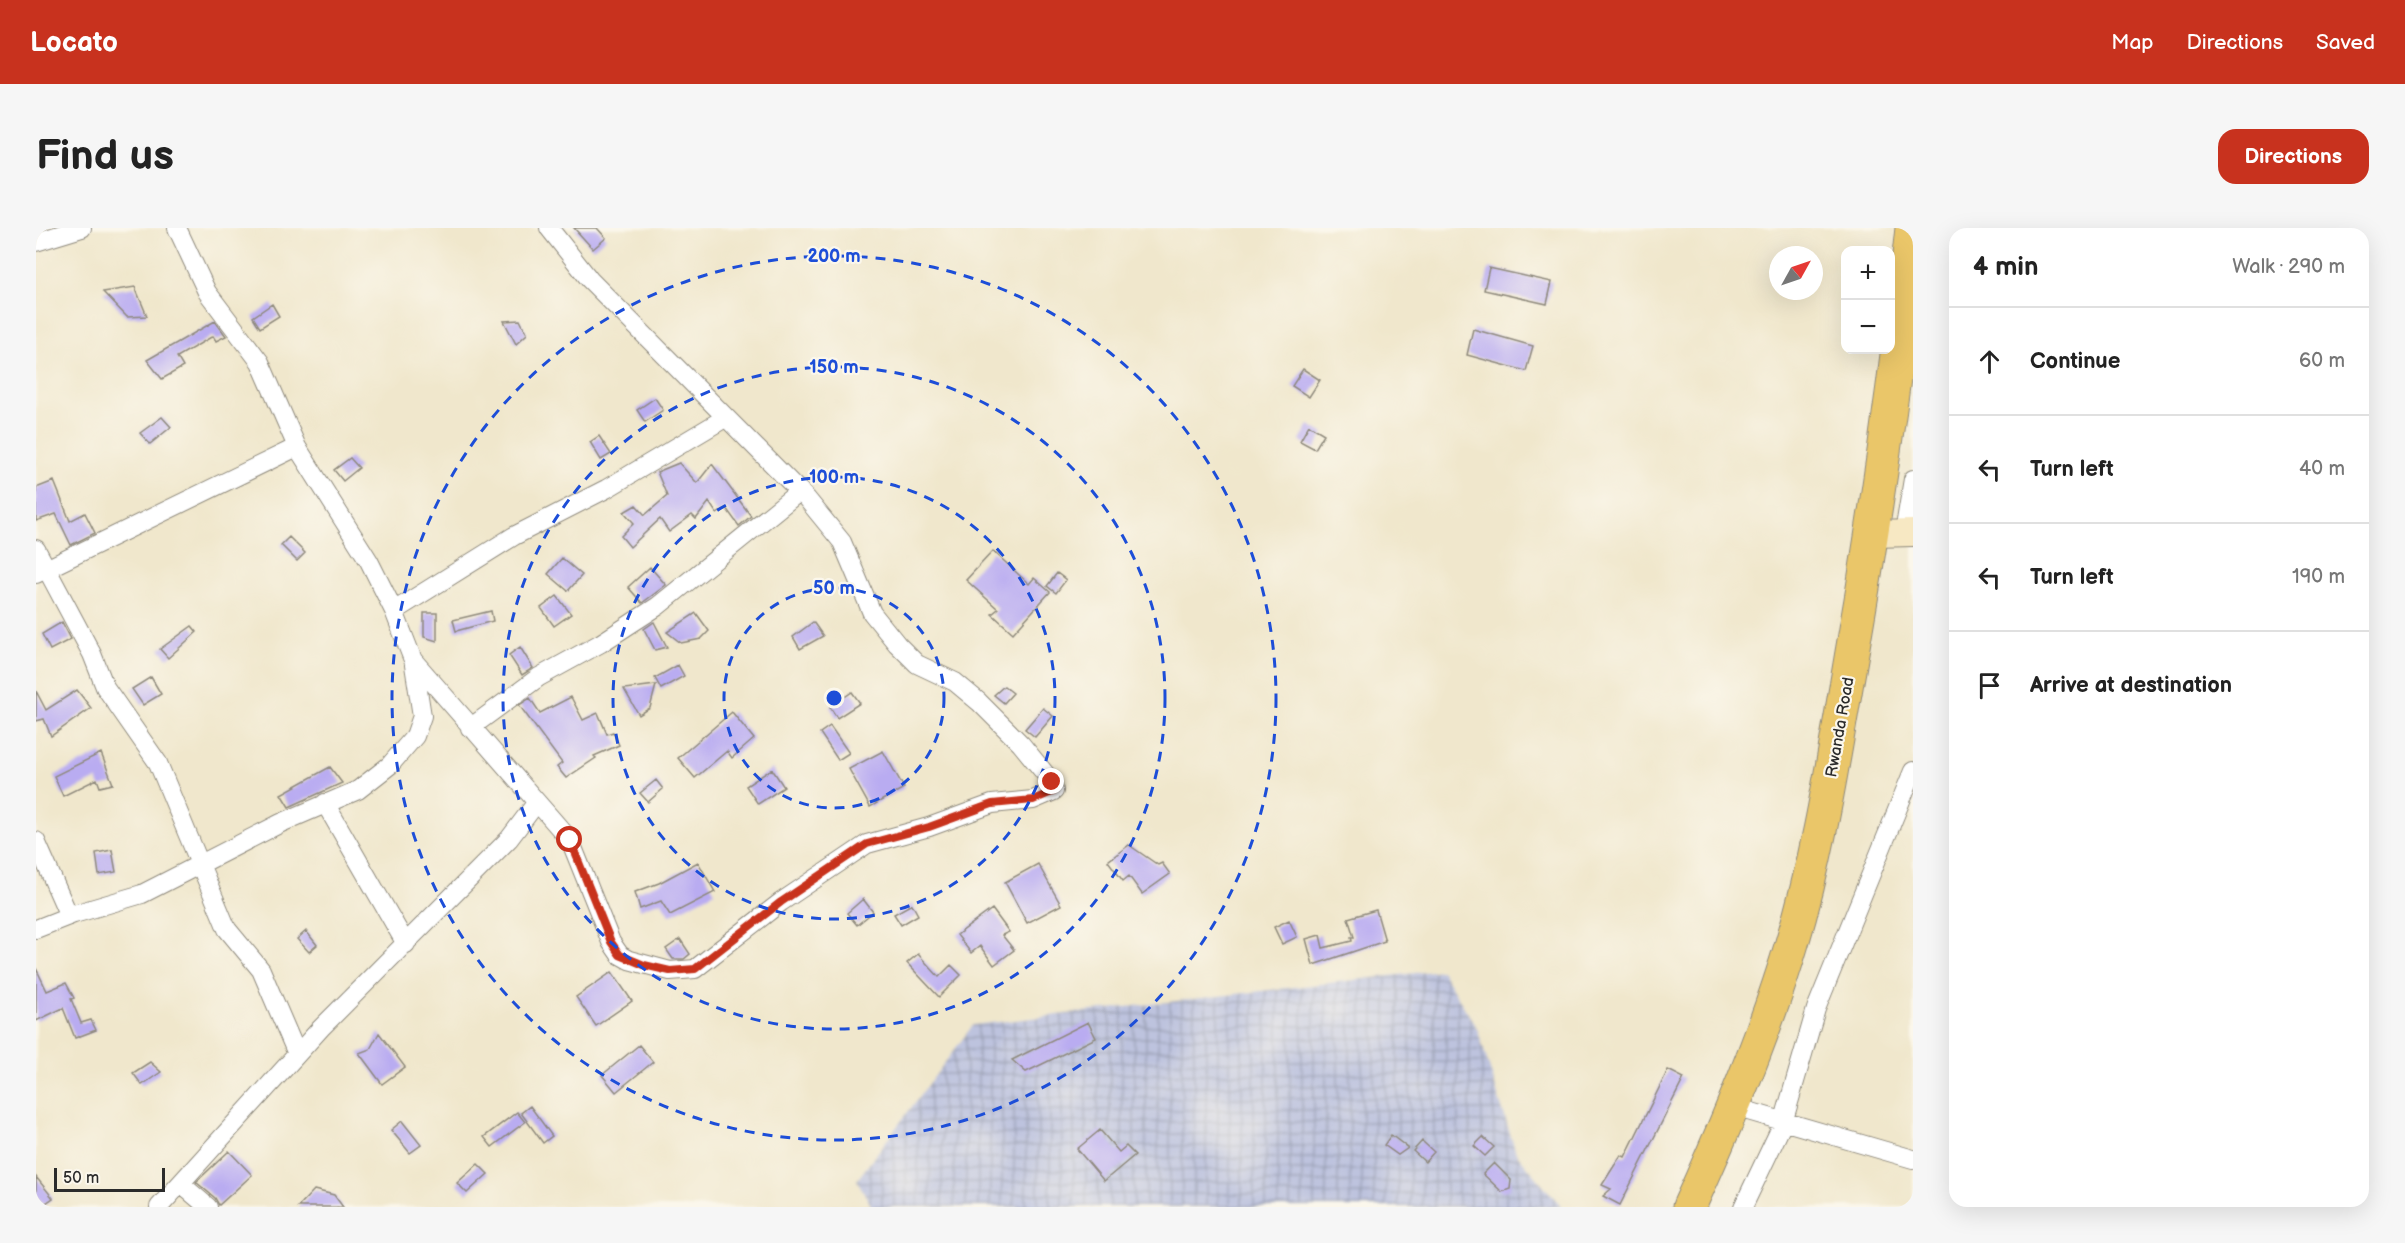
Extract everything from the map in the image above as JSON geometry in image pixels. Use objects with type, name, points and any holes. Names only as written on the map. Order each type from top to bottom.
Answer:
[{"type":"highway","name":"Rwanda Road","points":[[1689,1207],[1716,1148],[1766,1022],[1793,942],[1897,533],[1912,228]]},
{"type":"street","points":[[36,242],[82,228]]},
{"type":"street","points":[[36,929],[69,915],[142,894],[198,864],[325,803],[358,790],[390,765],[415,735],[422,716],[413,660],[394,611],[369,561],[297,447],[260,362],[207,292],[177,228]]},
{"type":"street","points":[[413,660],[570,840],[615,949],[629,960],[670,971],[695,969],[706,962],[781,902],[867,844],[929,827],[992,804],[1033,800],[1054,791],[1052,782],[1021,744],[979,702],[955,682],[917,664],[883,629],[872,613],[842,542],[800,491],[724,418],[663,351],[590,280],[549,228]]},
{"type":"street","points":[[394,611],[514,536],[606,489],[724,418]]},
{"type":"street","points":[[42,571],[297,447]]},
{"type":"street","points":[[1897,533],[1913,479]]},
{"type":"street","points":[[470,728],[539,677],[601,643],[658,606],[800,491]]},
{"type":"street","points":[[36,549],[42,571],[92,654],[105,687],[158,763],[198,864],[227,929],[261,970],[297,1054]]},
{"type":"street","points":[[422,716],[446,700]]},
{"type":"street","points":[[1743,1207],[1783,1123],[1816,1009],[1913,771]]},
{"type":"street","points":[[159,1207],[297,1054],[510,839],[537,802]]},
{"type":"street","points":[[325,803],[406,944]]},
{"type":"street","points":[[36,841],[69,915]]},
{"type":"street","points":[[1731,1106],[1913,1159]]},
{"type":"street","points":[[181,1184],[208,1207]]},
{"type":"shaded area","points":[[1441,970],[1477,1028],[1516,1153],[1562,1207],[872,1207],[857,1180],[973,1025]]},
{"type":"building","points":[[574,228],[597,228],[606,238],[593,249]]},
{"type":"building","points":[[1489,268],[1552,282],[1547,304],[1484,290]]},
{"type":"building","points":[[135,287],[147,316],[127,317],[103,292]]},
{"type":"building","points":[[272,304],[279,316],[260,328],[253,317]]},
{"type":"building","points":[[520,320],[527,334],[516,344],[504,321]]},
{"type":"building","points":[[215,321],[226,336],[216,341],[213,336],[177,357],[183,367],[162,379],[147,360]]},
{"type":"building","points":[[1473,329],[1533,346],[1526,371],[1467,355]]},
{"type":"building","points":[[1303,369],[1320,380],[1309,397],[1292,386]]},
{"type":"building","points":[[655,398],[663,410],[645,422],[637,410]]},
{"type":"building","points":[[162,417],[171,427],[150,444],[140,433]]},
{"type":"building","points":[[1309,425],[1324,434],[1315,449],[1300,441]]},
{"type":"building","points":[[599,436],[611,454],[601,460],[590,442]]},
{"type":"building","points":[[350,458],[359,468],[343,481],[334,470]]},
{"type":"building","points":[[679,463],[697,483],[712,464],[751,516],[739,526],[726,508],[717,514],[709,502],[696,519],[692,515],[669,532],[660,519],[630,547],[621,536],[634,523],[624,512],[636,505],[645,515],[667,496],[657,472]]},
{"type":"building","points":[[54,481],[70,521],[85,513],[95,533],[71,545],[56,514],[36,521],[36,488]]},
{"type":"building","points":[[289,537],[305,553],[297,561],[281,545]]},
{"type":"building","points":[[993,551],[1029,584],[1034,578],[1050,592],[1013,633],[992,614],[998,609],[966,580]]},
{"type":"building","points":[[562,558],[582,575],[568,591],[548,574]]},
{"type":"building","points":[[650,567],[666,585],[642,603],[628,587]]},
{"type":"building","points":[[1057,573],[1066,580],[1056,593],[1047,586]]},
{"type":"building","points":[[557,596],[571,614],[554,626],[541,608]]},
{"type":"building","points":[[491,611],[493,621],[456,631],[453,620]]},
{"type":"building","points":[[424,613],[437,613],[437,641],[424,637]]},
{"type":"building","points":[[696,613],[709,631],[701,639],[681,643],[667,632]]},
{"type":"building","points":[[62,622],[71,639],[50,650],[42,634]]},
{"type":"building","points":[[654,622],[667,647],[655,650],[644,629]]},
{"type":"building","points":[[813,622],[823,636],[800,649],[793,637]]},
{"type":"building","points":[[192,626],[197,632],[168,658],[160,649]]},
{"type":"building","points":[[520,647],[533,668],[522,675],[509,655]]},
{"type":"building","points":[[678,665],[684,676],[661,689],[655,678]]},
{"type":"building","points":[[151,677],[161,694],[143,705],[132,689]]},
{"type":"building","points":[[656,685],[650,708],[639,715],[624,689]]},
{"type":"building","points":[[1004,686],[1013,693],[1004,703],[994,695]]},
{"type":"building","points":[[77,690],[91,708],[51,736],[44,719],[36,721],[36,691],[46,710]]},
{"type":"building","points":[[852,692],[860,703],[837,718],[830,707]]},
{"type":"building","points":[[571,697],[583,720],[598,713],[607,734],[613,732],[619,745],[594,756],[596,758],[566,778],[557,767],[562,763],[519,705],[530,698],[540,713]]},
{"type":"building","points":[[1043,708],[1053,716],[1035,737],[1025,729]]},
{"type":"building","points":[[732,712],[754,739],[732,758],[727,751],[695,778],[678,758]]},
{"type":"building","points":[[830,726],[849,753],[838,760],[820,733]]},
{"type":"building","points":[[883,751],[904,788],[870,807],[849,769]]},
{"type":"building","points":[[101,753],[113,784],[100,787],[97,779],[63,796],[54,776]]},
{"type":"building","points":[[330,767],[342,783],[289,807],[281,794]]},
{"type":"building","points":[[772,769],[784,787],[758,804],[746,786]]},
{"type":"building","points":[[656,780],[663,789],[648,802],[640,793]]},
{"type":"building","points":[[1129,845],[1158,865],[1162,863],[1170,874],[1142,894],[1129,876],[1123,881],[1108,861]]},
{"type":"building","points":[[112,850],[116,872],[99,875],[96,853]]},
{"type":"building","points":[[698,862],[715,892],[670,915],[661,901],[640,909],[635,892],[659,883]]},
{"type":"building","points":[[1038,864],[1061,905],[1027,923],[1005,882]]},
{"type":"building","points":[[863,899],[873,912],[857,925],[847,913]]},
{"type":"building","points":[[912,904],[918,915],[901,925],[894,914]]},
{"type":"building","points":[[992,909],[1009,932],[1002,935],[1014,950],[994,965],[980,946],[971,953],[957,935]]},
{"type":"building","points":[[1376,910],[1385,941],[1313,965],[1306,939],[1320,935],[1323,948],[1352,941],[1351,937],[1354,937],[1348,918]]},
{"type":"building","points":[[1289,920],[1297,937],[1282,944],[1274,927]]},
{"type":"building","points":[[306,931],[317,945],[309,952],[297,939]]},
{"type":"building","points":[[680,939],[690,954],[684,959],[673,959],[666,949]]},
{"type":"building","points":[[918,954],[939,977],[951,965],[961,975],[939,997],[907,963]]},
{"type":"building","points":[[36,968],[47,991],[66,983],[74,998],[71,999],[81,1023],[91,1020],[96,1030],[75,1038],[63,1008],[36,1021]]},
{"type":"building","points":[[612,972],[632,1001],[596,1026],[576,997]]},
{"type":"building","points":[[1088,1022],[1096,1038],[1026,1072],[1012,1060]]},
{"type":"building","points":[[379,1033],[405,1067],[382,1084],[359,1053],[370,1049]]},
{"type":"building","points":[[639,1045],[653,1062],[616,1092],[602,1075]]},
{"type":"building","points":[[150,1062],[161,1072],[142,1085],[133,1073]]},
{"type":"building","points":[[1668,1070],[1684,1078],[1620,1205],[1603,1196],[1611,1189],[1602,1185],[1621,1155],[1625,1157]]},
{"type":"building","points":[[530,1106],[552,1136],[543,1143],[521,1113]]},
{"type":"building","points":[[517,1112],[525,1122],[492,1147],[484,1137]]},
{"type":"building","points":[[402,1121],[421,1145],[410,1153],[391,1130]]},
{"type":"building","points":[[1100,1130],[1119,1152],[1126,1146],[1135,1155],[1104,1181],[1077,1149]]},
{"type":"building","points":[[1391,1135],[1408,1148],[1398,1155],[1384,1145]]},
{"type":"building","points":[[1483,1137],[1494,1147],[1485,1156],[1474,1146]]},
{"type":"building","points":[[1422,1141],[1434,1152],[1425,1162],[1413,1151]]},
{"type":"building","points":[[229,1151],[252,1175],[219,1205],[215,1198],[196,1182]]},
{"type":"building","points":[[1494,1163],[1511,1180],[1510,1189],[1502,1192],[1483,1174]]},
{"type":"building","points":[[478,1164],[488,1174],[467,1193],[457,1183]]},
{"type":"building","points":[[36,1177],[53,1198],[43,1205],[36,1196]]},
{"type":"building","points":[[314,1190],[334,1195],[343,1207],[298,1207]]},
{"type":"route","points":[[570,840],[611,942],[620,955],[644,965],[670,971],[695,969],[781,902],[867,844],[929,827],[992,804],[1041,798],[1054,791],[1052,782]]}]
